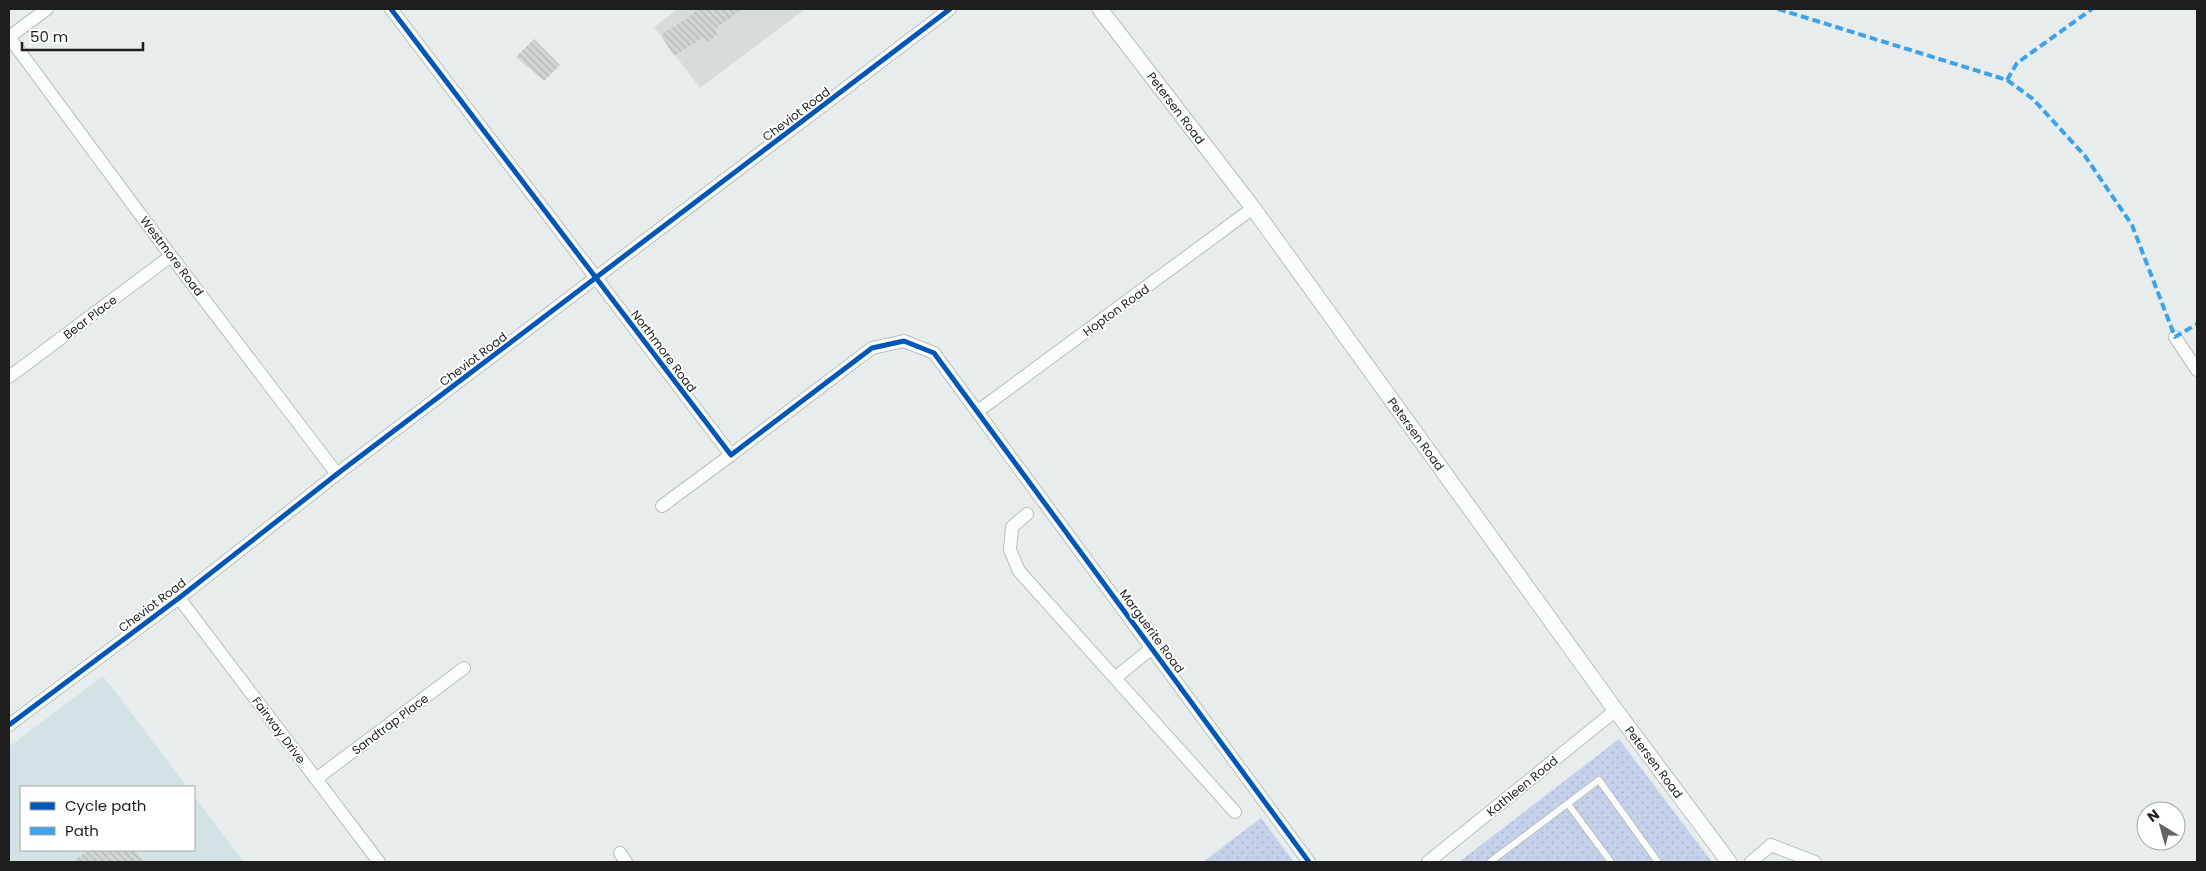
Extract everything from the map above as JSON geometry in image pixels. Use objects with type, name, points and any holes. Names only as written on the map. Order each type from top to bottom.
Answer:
[{"type":"street","points":[[9,37],[47,9]]},
{"type":"street","name":"Northmore Road","points":[[390,9],[731,455]]},
{"type":"street","name":"Cheviot Road","points":[[9,725],[179,598],[337,474],[950,9]]},
{"type":"street","name":"Petersen Road","points":[[1100,9],[1253,208],[1616,710],[1729,862]]},
{"type":"street","name":"Westmore Road","points":[[9,37],[171,256],[337,474]]},
{"type":"street","name":"Hopton Road","points":[[978,411],[1253,208]]},
{"type":"street","name":"Bear Place","points":[[9,377],[171,256]]},
{"type":"street","points":[[2175,338],[2197,370]]},
{"type":"street","points":[[662,506],[872,348],[904,341],[934,353],[978,411]]},
{"type":"street","name":"Marguerite Road","points":[[978,411],[1309,862]]},
{"type":"street","points":[[1027,514],[1012,527],[1010,550],[1019,570],[1235,812]]},
{"type":"street","name":"Fairway Drive","points":[[179,598],[379,862]]},
{"type":"street","name":"Marguerite Road","points":[[1115,678],[1152,648]]},
{"type":"street","name":"Sandtrap Place","points":[[316,779],[464,668]]},
{"type":"street","name":"Kathleen Road","points":[[1428,862],[1616,710]]},
{"type":"street","points":[[1751,862],[1772,846],[1816,862]]},
{"type":"lane","points":[[1490,862],[1599,780],[1658,862]]},
{"type":"lane","points":[[1568,804],[1611,862]]},
{"type":"shaded area","points":[[678,9],[805,9],[700,88],[654,27]]},
{"type":"shaded area","points":[[103,676],[186,786],[20,786],[20,851],[195,851],[195,797],[244,862],[9,862],[9,747]]},
{"type":"shaded area","points":[[1619,739],[1712,862],[1459,862]]},
{"type":"shaded area","points":[[1261,818],[1294,862],[1203,862]]},
{"type":"building","points":[[698,9],[742,9],[715,29],[717,35],[708,42],[704,37],[674,56],[661,35]]},
{"type":"building","points":[[534,39],[560,65],[544,81],[516,57]]},
{"type":"building","points":[[88,851],[135,851],[144,862],[72,862]]},
{"type":"marked path","points":[[1778,9],[2007,80],[2033,99],[2085,156],[2132,225],[2175,337],[2197,324]]},
{"type":"marked path","points":[[2007,80],[2017,63],[2092,9]]},
{"type":"cycle path","points":[[391,9],[731,455],[872,348],[904,341],[934,353],[1309,862]]},
{"type":"cycle path","points":[[9,725],[179,598],[337,474],[950,9]]}]
